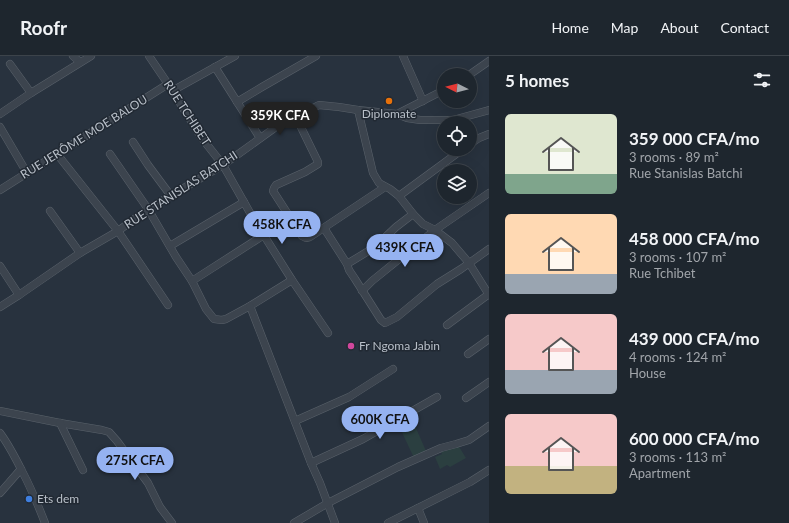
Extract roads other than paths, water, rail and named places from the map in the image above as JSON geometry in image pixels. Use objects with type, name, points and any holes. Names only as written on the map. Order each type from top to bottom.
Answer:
[{"type":"street","points":[[74,56],[80,62]]},
{"type":"street","points":[[0,114],[90,56]]},
{"type":"street","name":"RUE TCHIBET","points":[[149,56],[201,137],[223,165],[292,280],[328,333]]},
{"type":"street","points":[[172,91],[234,56]]},
{"type":"street","points":[[237,102],[316,56]]},
{"type":"street","points":[[403,56],[423,101]]},
{"type":"street","points":[[10,64],[31,93]]},
{"type":"street","points":[[477,71],[488,65]]},
{"type":"street","points":[[215,67],[260,138]]},
{"type":"street","name":"RUE JERÔME MOE BALOU","points":[[0,190],[168,84]]},
{"type":"street","points":[[397,114],[437,94]]},
{"type":"street","name":"RUE STANISLAS BATCHI","points":[[0,307],[80,253],[118,231],[148,209],[223,165],[276,127],[320,105],[397,114],[413,119],[458,119],[489,110]]},
{"type":"street","points":[[358,110],[373,173],[380,183],[399,196],[423,224],[435,230],[452,243],[469,263],[489,295],[447,325]]},
{"type":"street","points":[[296,117],[318,164],[305,172],[276,185],[273,191],[302,236],[306,238],[310,237],[385,187]]},
{"type":"street","points":[[0,127],[27,173]]},
{"type":"street","points":[[477,139],[489,134]]},
{"type":"street","points":[[133,142],[171,196]]},
{"type":"street","points":[[57,154],[118,231],[168,305]]},
{"type":"street","points":[[110,154],[148,209],[192,281],[206,309],[214,319],[226,319],[292,280]]},
{"type":"street","points":[[399,196],[453,156]]},
{"type":"street","points":[[362,291],[372,281],[435,230],[489,193]]},
{"type":"street","points":[[170,246],[244,202]]},
{"type":"street","points":[[50,211],[80,253]]},
{"type":"street","points":[[347,264],[375,247],[396,227],[413,214]]},
{"type":"street","points":[[324,228],[362,291],[381,320],[386,323],[397,317],[438,284],[489,249]]},
{"type":"street","points":[[192,281],[264,235]]},
{"type":"street","points":[[0,266],[19,295]]},
{"type":"street","points":[[250,306],[335,523]]},
{"type":"street","points":[[468,354],[489,339]]},
{"type":"street","points":[[295,421],[349,397],[393,370]]},
{"type":"street","points":[[466,398],[489,382]]},
{"type":"street","points":[[311,463],[362,439],[437,397]]},
{"type":"street","points":[[0,411],[110,432],[148,483],[160,507],[172,523]]},
{"type":"street","points":[[60,423],[82,470]]},
{"type":"street","points":[[295,523],[398,467],[440,448],[469,440],[489,426]]},
{"type":"street","points":[[0,433],[8,444],[33,492],[45,523]]},
{"type":"street","points":[[0,493],[21,469]]},
{"type":"street","points":[[388,523],[470,482],[489,470]]},
{"type":"street","points":[[418,508],[424,523]]},
{"type":"place","name":"Diplomate","points":[[389,101]]},
{"type":"place","name":"Fr Ngoma Jabin","points":[[351,346]]},
{"type":"place","name":"Ets dem","points":[[29,499]]}]
